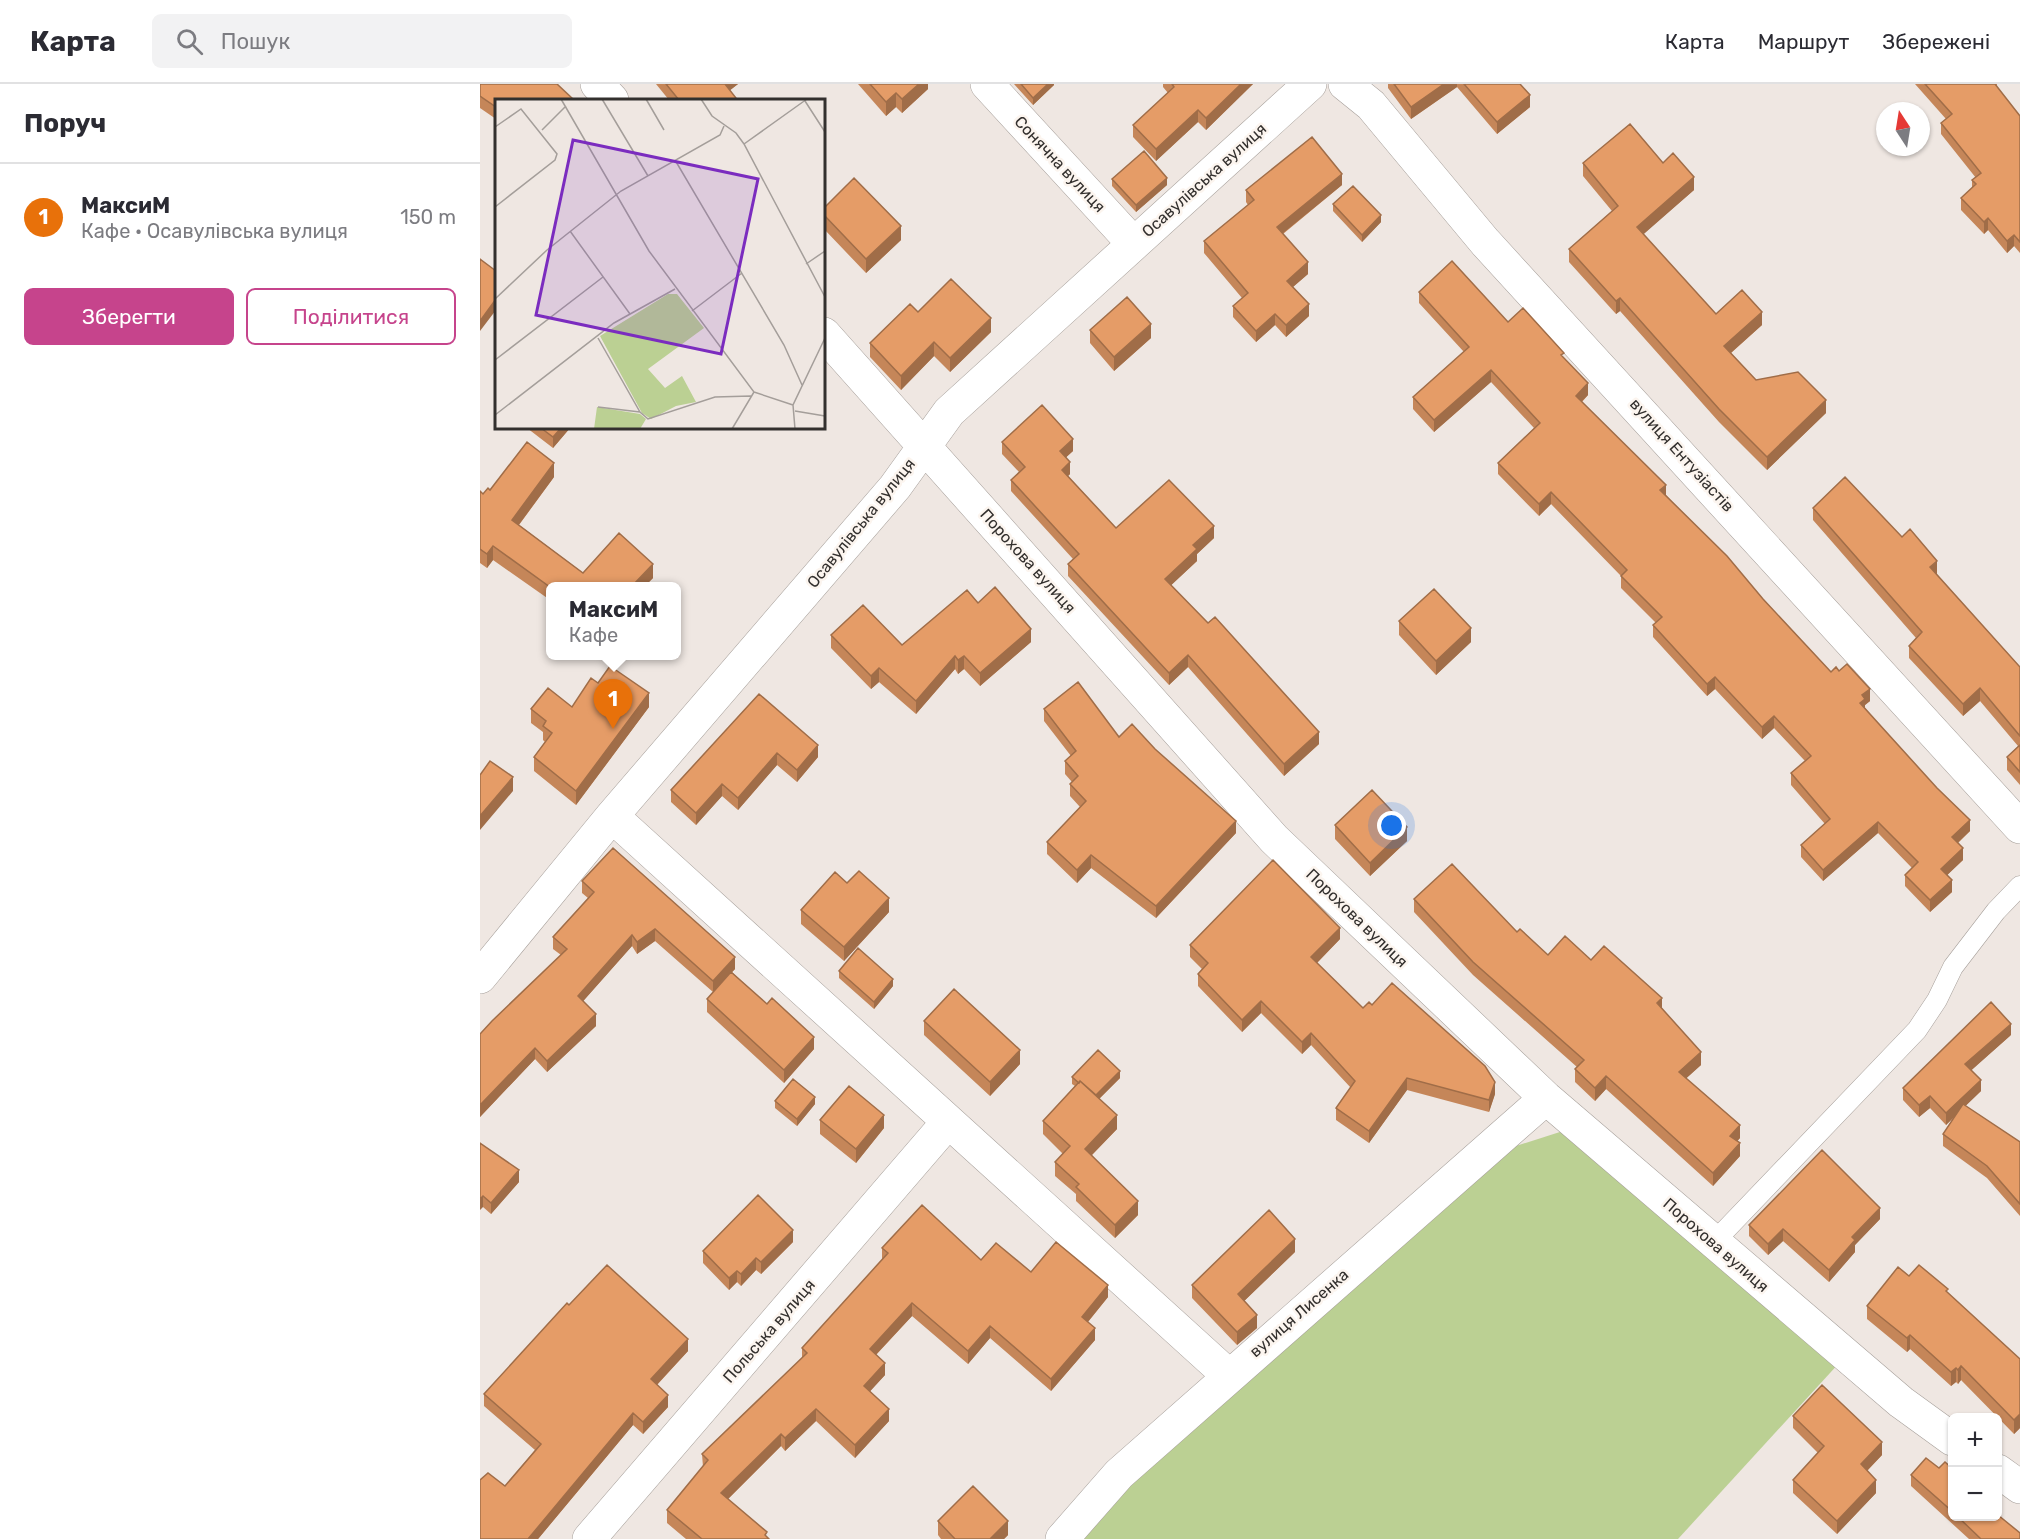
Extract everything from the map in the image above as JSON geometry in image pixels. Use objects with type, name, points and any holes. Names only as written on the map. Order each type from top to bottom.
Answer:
[{"type":"street","points":[[597,84],[611,99]]},
{"type":"street","name":"Сонячна вулиця","points":[[987,84],[1133,243]]},
{"type":"street","name":"Осавулівська вулиця","points":[[480,977],[612,816],[895,487],[950,412],[1310,84]]},
{"type":"street","name":"вулиця Ентузіастів","points":[[1345,84],[1371,105],[1485,242],[2020,826]]},
{"type":"street","name":"Порохова вулиця","points":[[825,335],[1274,839],[1546,1098],[1901,1402],[1948,1435]]},
{"type":"street","points":[[612,816],[1228,1376]]},
{"type":"street","name":"вулиця Лисенка","points":[[1062,1539],[1119,1474],[1546,1098]]},
{"type":"street","name":"Польська вулиця","points":[[590,1539],[948,1122]]},
{"type":"street","points":[[2002,1474],[2020,1487]]},
{"type":"lane","points":[[1713,1243],[1917,1030],[1937,1000],[1953,967],[1996,911],[2020,886]]},
{"type":"green space","points":[[1563,1131],[1841,1361],[1678,1539],[1074,1539],[1120,1485],[1497,1152]]},
{"type":"building","points":[[480,84],[557,84],[573,99],[495,99],[495,106],[480,96]]},
{"type":"building","points":[[666,84],[725,84],[736,98],[734,99],[678,99]]},
{"type":"building","points":[[870,84],[919,84],[902,99],[896,93],[886,102]]},
{"type":"building","points":[[1021,84],[1048,84],[1033,98]]},
{"type":"building","points":[[1172,84],[1241,84],[1206,118],[1198,110],[1156,149],[1133,125],[1174,87]]},
{"type":"building","points":[[1394,84],[1444,84],[1411,107]]},
{"type":"building","points":[[1464,84],[1520,84],[1530,95],[1497,122]]},
{"type":"building","points":[[1925,84],[1995,84],[2020,116],[2020,242],[2014,235],[2007,241],[1988,218],[1984,222],[1961,198],[1976,184],[1972,180],[1981,173],[1941,123],[1952,114]]},
{"type":"building","points":[[1630,124],[1663,163],[1673,153],[1694,177],[1637,227],[1716,314],[1742,290],[1762,312],[1724,346],[1756,380],[1798,372],[1826,400],[1767,457],[1719,409],[1620,298],[1616,301],[1569,249],[1618,206],[1583,163]]},
{"type":"building","points":[[1312,137],[1342,174],[1277,227],[1308,262],[1287,281],[1309,304],[1286,325],[1275,314],[1256,331],[1233,306],[1248,293],[1204,241],[1254,200],[1246,190]]},
{"type":"building","points":[[1144,151],[1167,178],[1136,205],[1112,179]]},
{"type":"building","points":[[854,178],[901,226],[866,259],[825,216],[825,207]]},
{"type":"building","points":[[1353,186],[1381,215],[1362,235],[1333,204]]},
{"type":"building","points":[[480,259],[495,270],[495,300],[480,321]]},
{"type":"building","points":[[1452,261],[1508,322],[1523,308],[1564,353],[1561,355],[1588,383],[1576,396],[1666,485],[1660,490],[1727,556],[1763,599],[1831,672],[1836,667],[1839,671],[1847,664],[1870,689],[1862,695],[1865,699],[1860,703],[1937,788],[1970,820],[1952,837],[1963,848],[1941,869],[1952,880],[1930,900],[1905,875],[1918,862],[1878,822],[1823,870],[1801,845],[1830,819],[1791,773],[1811,756],[1774,716],[1762,727],[1715,677],[1707,684],[1653,625],[1662,617],[1621,576],[1627,570],[1551,492],[1539,504],[1498,463],[1540,423],[1491,370],[1434,420],[1413,397],[1469,347],[1419,292]]},
{"type":"building","points":[[951,279],[991,318],[950,358],[934,342],[901,376],[870,343],[910,304],[918,312]]},
{"type":"building","points":[[1127,297],[1151,324],[1114,357],[1090,330]]},
{"type":"building","points":[[1042,405],[1073,439],[1060,451],[1070,462],[1062,470],[1116,528],[1169,480],[1214,526],[1193,545],[1197,549],[1165,579],[1208,623],[1215,617],[1319,732],[1284,764],[1188,655],[1169,673],[1068,564],[1079,554],[1011,480],[1025,467],[1002,442]]},
{"type":"building","points":[[542,429],[560,429],[553,437]]},
{"type":"building","points":[[527,442],[554,463],[512,520],[583,573],[619,533],[653,564],[636,582],[546,582],[546,584],[493,546],[487,554],[480,549],[480,491],[483,494],[488,488],[490,490]]},
{"type":"building","points":[[1845,477],[1902,537],[1910,529],[1937,561],[1930,567],[2020,667],[2020,736],[1980,688],[1963,704],[1909,646],[1922,632],[1813,508]]},
{"type":"building","points":[[995,587],[1031,629],[980,673],[964,656],[958,660],[955,656],[916,701],[879,668],[871,676],[831,635],[863,605],[902,645],[967,590],[978,603]]},
{"type":"building","points":[[1434,589],[1471,628],[1436,661],[1399,621]]},
{"type":"building","points":[[610,666],[649,693],[576,791],[534,757],[552,733],[543,726],[546,721],[531,709],[548,688],[572,707],[591,678],[598,683]]},
{"type":"building","points":[[1078,682],[1119,737],[1132,724],[1155,749],[1236,821],[1156,906],[1091,855],[1077,870],[1047,842],[1086,801],[1070,784],[1078,776],[1065,761],[1076,751],[1044,709]]},
{"type":"building","points":[[759,694],[818,745],[797,770],[777,753],[738,798],[722,784],[696,813],[671,790]]},
{"type":"building","points":[[2020,745],[2020,772],[2007,757]]},
{"type":"building","points":[[490,761],[513,777],[480,816],[480,775]]},
{"type":"building","points":[[1372,790],[1407,827],[1370,863],[1335,825]]},
{"type":"building","points":[[613,848],[735,957],[713,981],[655,929],[637,942],[632,935],[578,996],[596,1014],[547,1061],[535,1048],[480,1105],[480,1034],[567,949],[553,937],[594,892],[582,881]]},
{"type":"building","points":[[1273,860],[1340,928],[1311,957],[1363,1008],[1369,1002],[1372,1005],[1392,983],[1485,1066],[1495,1082],[1489,1100],[1407,1078],[1369,1131],[1336,1108],[1355,1081],[1311,1033],[1302,1042],[1261,1001],[1242,1020],[1198,974],[1208,963],[1190,945]]},
{"type":"building","points":[[1452,864],[1517,932],[1520,929],[1548,955],[1565,936],[1591,960],[1604,946],[1662,998],[1657,1003],[1701,1052],[1679,1072],[1740,1125],[1730,1136],[1740,1143],[1713,1173],[1606,1076],[1595,1088],[1575,1069],[1584,1060],[1473,962],[1414,899]]},
{"type":"building","points":[[859,871],[889,898],[844,947],[801,910],[835,872],[847,883]]},
{"type":"building","points":[[858,948],[893,979],[874,1002],[839,971]]},
{"type":"building","points":[[731,972],[767,1004],[772,998],[814,1037],[784,1070],[707,999]]},
{"type":"building","points":[[954,989],[1020,1050],[990,1082],[924,1021]]},
{"type":"building","points":[[1991,1002],[2011,1024],[1965,1064],[1981,1080],[1946,1113],[1930,1096],[1919,1105],[1903,1088]]},
{"type":"building","points":[[1098,1050],[1120,1071],[1096,1095],[1072,1077]]},
{"type":"building","points":[[793,1079],[815,1097],[797,1119],[775,1101]]},
{"type":"building","points":[[1080,1081],[1117,1115],[1085,1149],[1138,1201],[1115,1225],[1076,1187],[1079,1184],[1055,1162],[1070,1146],[1043,1121]]},
{"type":"building","points":[[849,1086],[884,1115],[856,1149],[820,1120]]},
{"type":"building","points":[[1963,1104],[2020,1142],[2020,1204],[1987,1166],[1943,1134]]},
{"type":"building","points":[[480,1143],[519,1170],[491,1203],[483,1196],[480,1199]]},
{"type":"building","points":[[1822,1150],[1880,1208],[1852,1237],[1855,1240],[1829,1270],[1783,1229],[1768,1244],[1749,1225]]},
{"type":"building","points":[[758,1195],[793,1230],[761,1262],[756,1258],[741,1274],[737,1271],[729,1278],[703,1251]]},
{"type":"building","points":[[922,1205],[981,1260],[996,1243],[1031,1272],[1056,1242],[1108,1285],[1082,1317],[1095,1328],[1051,1379],[990,1326],[968,1351],[912,1303],[870,1349],[885,1363],[864,1386],[889,1409],[855,1445],[816,1409],[785,1438],[781,1434],[721,1493],[767,1532],[765,1535],[769,1539],[702,1539],[667,1510],[708,1460],[702,1454],[807,1353],[802,1348],[888,1253],[882,1248]]},
{"type":"building","points":[[1269,1210],[1295,1239],[1238,1294],[1257,1315],[1237,1332],[1192,1285]]},
{"type":"building","points":[[607,1265],[688,1339],[651,1379],[668,1395],[643,1422],[633,1413],[528,1539],[480,1539],[480,1480],[488,1473],[505,1486],[541,1444],[484,1394],[567,1303],[569,1305]]},
{"type":"building","points":[[1919,1265],[1948,1289],[1946,1291],[2020,1359],[2020,1414],[2014,1420],[1961,1366],[1958,1370],[1956,1368],[1951,1372],[1910,1335],[1907,1338],[1867,1306],[1898,1267],[1909,1276]]},
{"type":"building","points":[[1822,1385],[1882,1442],[1861,1464],[1876,1480],[1837,1521],[1793,1480],[1824,1446],[1793,1416]]},
{"type":"building","points":[[1926,1458],[1939,1468],[1945,1462],[1948,1465],[1948,1508],[1911,1475]]},
{"type":"building","points":[[973,1486],[1008,1521],[990,1539],[955,1539],[938,1521]]},
{"type":"building","points":[[2002,1518],[2020,1533],[2020,1539],[1981,1539],[1962,1521],[2002,1521]]},
{"type":"place","name":"МаксиМ","points":[[613,729]]}]
